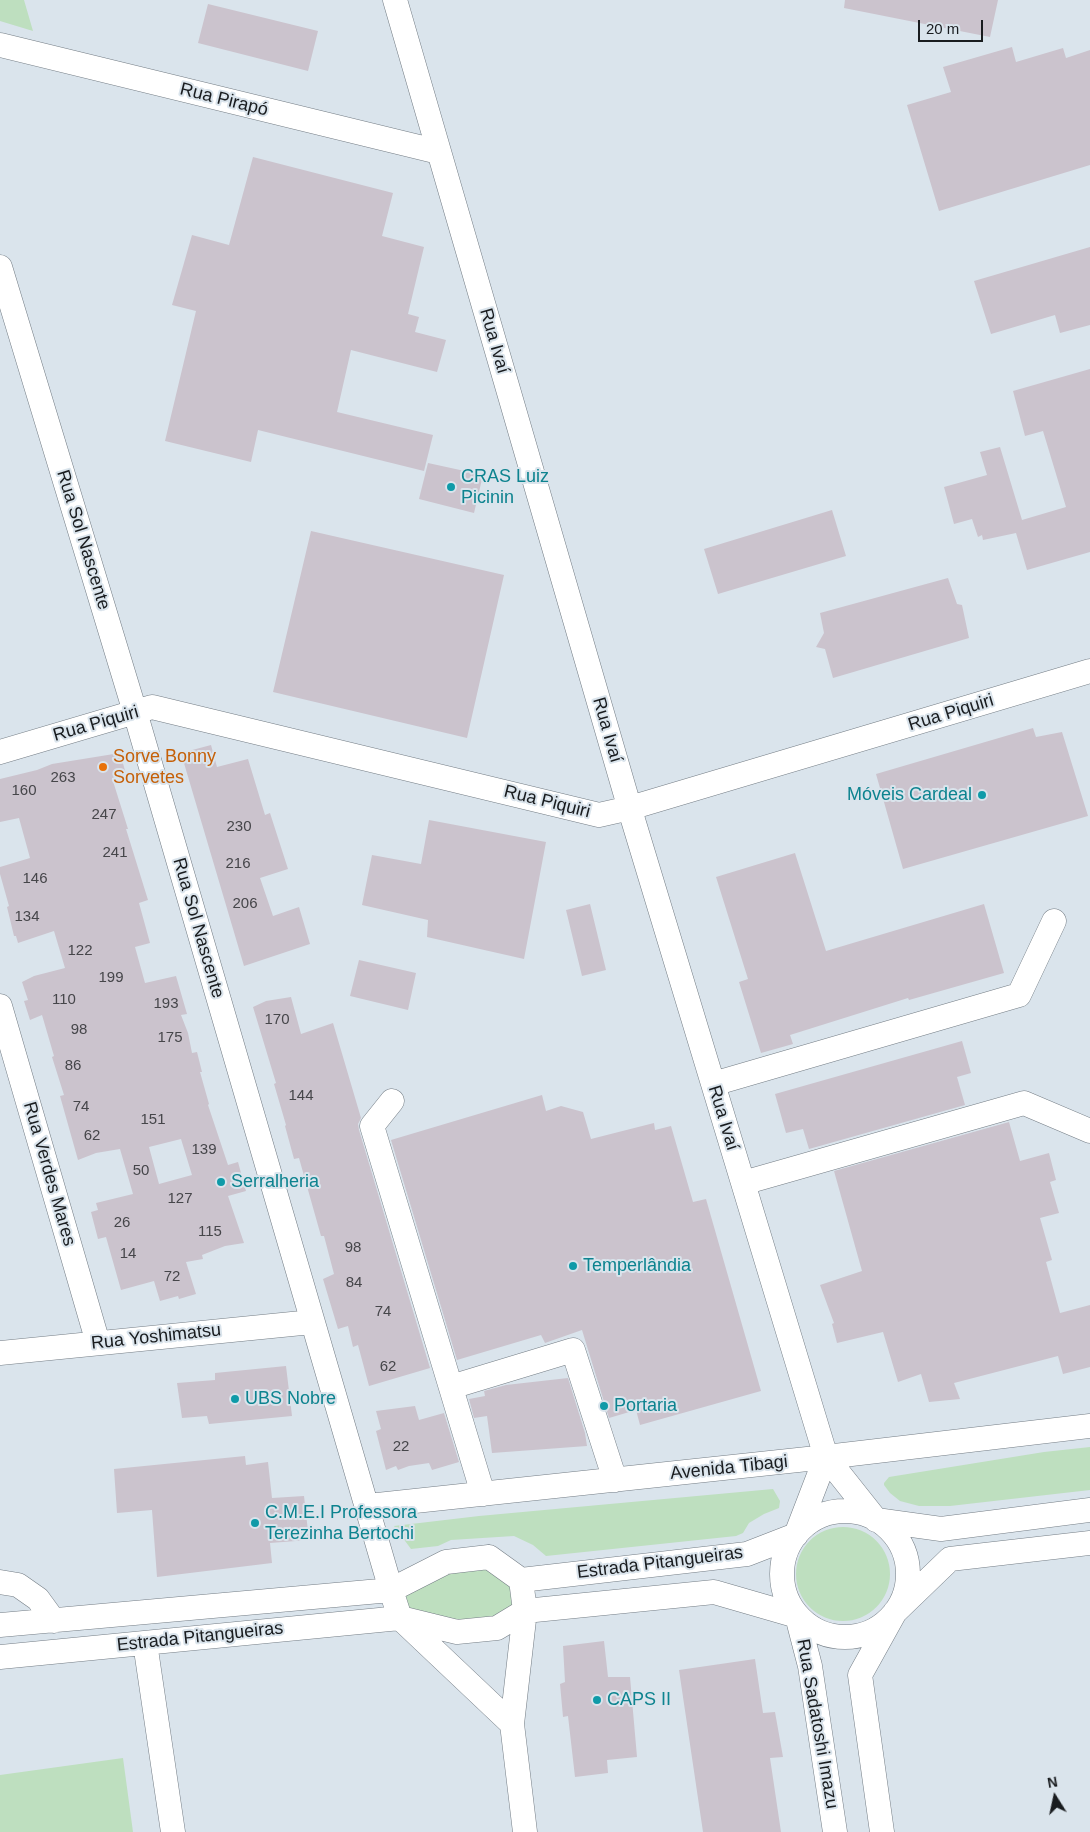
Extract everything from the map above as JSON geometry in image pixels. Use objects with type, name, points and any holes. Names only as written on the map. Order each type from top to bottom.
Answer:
[{"type":"street","name":"Rua Ivaí","points":[[395,0],[630,808],[826,1457],[876,1520]]},
{"type":"street","name":"Rua Pirapó","points":[[3,47],[439,152]]},
{"type":"street","name":"Rua Sol Nascente","points":[[0,267],[135,712],[400,1618]]},
{"type":"street","name":"Rua Piquiri","points":[[0,752],[152,707],[599,815],[630,808],[1090,671]]},
{"type":"street","points":[[713,1084],[1019,995],[1054,921]]},
{"type":"street","name":"Rua Verdes Mares","points":[[0,1006],[98,1342]]},
{"type":"street","points":[[392,1101],[372,1126],[483,1494]]},
{"type":"street","points":[[743,1183],[1024,1103],[1090,1131]]},
{"type":"street","name":"Rua Yoshimatsu","points":[[0,1353],[312,1322]]},
{"type":"street","points":[[452,1387],[573,1350],[615,1480]]},
{"type":"street","name":"Avenida Tibagi","points":[[368,1506],[826,1457],[1090,1426]]},
{"type":"street","points":[[826,1457],[796,1535],[784,1556],[782,1569],[784,1594],[797,1616],[806,1624],[828,1635],[853,1637],[877,1628],[887,1621],[950,1560],[1090,1543]]},
{"type":"street","points":[[796,1535],[816,1519],[840,1512],[859,1514],[876,1520],[941,1528],[1090,1510]]},
{"type":"street","points":[[876,1520],[887,1528],[903,1550],[908,1575],[902,1601],[860,1676],[882,1832]]},
{"type":"street","name":"Estrada Pitangueiras","points":[[521,1580],[747,1554],[796,1535]]},
{"type":"street","points":[[392,1590],[446,1562],[489,1557],[521,1580],[525,1611],[512,1724],[525,1832]]},
{"type":"street","points":[[0,1582],[18,1585],[38,1599],[54,1621]]},
{"type":"street","name":"Estrada Pitangueiras","points":[[0,1626],[392,1590]]},
{"type":"street","name":"Estrada Pitangueiras","points":[[0,1657],[400,1618],[457,1632],[497,1628],[525,1611],[714,1592],[797,1616]]},
{"type":"street","name":"Rua Sadatoshi Imazu","points":[[797,1616],[810,1666],[836,1832]]},
{"type":"street","points":[[400,1618],[512,1724]]},
{"type":"street","points":[[144,1643],[173,1832]]},
{"type":"green space","points":[[0,0],[24,0],[33,31],[0,21]]},
{"type":"green space","points":[[1090,1447],[1090,1490],[950,1506],[919,1506],[900,1501],[884,1485],[889,1477],[1044,1452]]},
{"type":"green space","points":[[773,1489],[780,1501],[779,1508],[749,1523],[743,1533],[736,1536],[546,1556],[533,1545],[514,1536],[451,1540],[438,1546],[411,1549],[394,1526],[479,1516]]},
{"type":"green space","points":[[843,1527],[861,1531],[876,1541],[886,1556],[890,1574],[886,1592],[876,1607],[861,1617],[843,1621],[825,1617],[810,1607],[800,1592],[796,1574],[800,1556],[810,1541],[825,1531]]},
{"type":"green space","points":[[459,1569],[492,1569],[511,1580],[514,1603],[507,1613],[497,1619],[460,1622],[409,1608],[405,1602],[405,1595]]},
{"type":"green space","points":[[123,1758],[133,1832],[0,1832],[0,1775]]},
{"type":"building","points":[[845,0],[998,0],[990,37],[844,8]]},
{"type":"building","points":[[208,4],[318,31],[308,71],[198,43]]},
{"type":"building","points":[[1012,47],[1016,62],[1063,48],[1066,58],[1090,50],[1090,165],[939,211],[907,105],[951,92],[943,67]]},
{"type":"building","points":[[253,157],[393,193],[382,236],[424,247],[408,314],[419,317],[415,332],[446,340],[437,372],[351,350],[337,412],[433,435],[424,471],[258,430],[251,462],[165,441],[196,311],[172,305],[192,235],[229,245]]},
{"type":"building","points":[[1090,247],[1090,325],[1060,333],[1055,315],[991,334],[974,281]]},
{"type":"building","points":[[1090,369],[1090,552],[1027,570],[1016,533],[983,540],[982,535],[978,537],[972,519],[954,524],[944,487],[987,475],[980,452],[1000,447],[1022,520],[1066,507],[1043,431],[1025,436],[1013,391]]},
{"type":"building","name":"CRAS Luiz Picinin","points":[[428,463],[483,475],[474,513],[419,499]]},
{"type":"building","points":[[832,510],[846,556],[718,594],[704,549]]},
{"type":"building","points":[[311,531],[504,575],[467,738],[273,692]]},
{"type":"building","points":[[948,578],[957,604],[962,605],[969,638],[833,678],[825,649],[816,647],[824,633],[820,613]]},
{"type":"building","name":"Móveis Cardeal","points":[[1033,728],[1036,737],[1062,732],[1088,816],[903,869],[876,774]]},
{"type":"building","points":[[211,745],[217,767],[248,759],[265,815],[270,813],[288,869],[260,878],[273,916],[299,907],[310,944],[244,966],[181,753]]},
{"type":"building","points":[[120,753],[126,774],[112,778],[148,900],[139,903],[150,943],[135,947],[145,983],[176,976],[187,1014],[181,1015],[188,1033],[192,1053],[197,1052],[208,1105],[228,1165],[238,1162],[246,1191],[228,1196],[244,1243],[225,1246],[202,1255],[203,1259],[186,1262],[196,1294],[179,1299],[178,1296],[160,1301],[154,1281],[121,1290],[106,1237],[98,1239],[91,1212],[98,1210],[96,1203],[133,1194],[120,1149],[96,1153],[78,1160],[60,1096],[64,1095],[42,1015],[30,1020],[24,1001],[28,1000],[22,982],[34,976],[65,968],[54,931],[18,943],[16,936],[14,936],[0,867],[30,858],[19,818],[0,822],[0,779],[37,770],[52,764]],"holes":[[[181,1139],[192,1175],[159,1184],[149,1147]]]},
{"type":"building","points":[[429,820],[546,842],[524,959],[427,937],[428,920],[362,905],[372,855],[421,864]]},
{"type":"building","points":[[795,853],[826,951],[984,904],[1004,973],[909,1000],[908,998],[790,1035],[793,1044],[761,1053],[739,982],[748,979],[716,877]]},
{"type":"building","points":[[590,904],[606,970],[582,976],[566,910]]},
{"type":"building","points":[[359,960],[416,973],[408,1010],[350,996]]},
{"type":"building","points":[[291,997],[301,1034],[333,1023],[361,1118],[358,1124],[359,1130],[430,1368],[369,1386],[358,1345],[353,1347],[348,1326],[338,1329],[323,1279],[334,1274],[324,1236],[321,1236],[299,1158],[294,1159],[274,1084],[276,1083],[253,1007],[266,1001]]},
{"type":"building","points":[[962,1041],[971,1073],[957,1077],[965,1105],[809,1149],[803,1129],[786,1133],[775,1094]]},
{"type":"building","name":"Temperlândia","points":[[542,1095],[546,1111],[561,1106],[583,1112],[591,1139],[654,1123],[655,1130],[671,1126],[693,1202],[706,1199],[761,1391],[640,1425],[636,1410],[609,1418],[582,1330],[545,1343],[541,1335],[457,1360],[391,1140]]},
{"type":"building","points":[[1009,1122],[1020,1161],[1049,1153],[1056,1180],[1050,1182],[1059,1213],[1040,1218],[1052,1260],[1046,1262],[1060,1313],[1090,1305],[1090,1367],[1063,1374],[1058,1356],[954,1383],[960,1399],[929,1402],[921,1374],[898,1382],[883,1332],[837,1343],[832,1324],[834,1323],[820,1285],[862,1271],[834,1171]]},
{"type":"building","name":"UBS Nobre","points":[[286,1366],[292,1416],[209,1424],[207,1416],[182,1418],[177,1383],[215,1380],[215,1373]]},
{"type":"building","points":[[568,1378],[585,1433],[587,1446],[492,1453],[487,1416],[474,1418],[469,1399],[485,1396],[484,1391],[506,1385]]},
{"type":"building","points":[[415,1406],[419,1420],[444,1413],[459,1462],[432,1470],[429,1463],[398,1470],[396,1466],[386,1470],[376,1431],[381,1429],[376,1411]]},
{"type":"building","name":"C.M.E.I Professora Terezinha Bertochi","points":[[245,1456],[246,1465],[268,1462],[272,1498],[304,1496],[309,1540],[270,1543],[272,1563],[157,1577],[152,1510],[117,1513],[114,1469]]},
{"type":"building","name":"CAPS II","points":[[604,1641],[608,1677],[630,1677],[637,1757],[607,1760],[608,1773],[575,1777],[568,1716],[563,1717],[560,1684],[565,1682],[563,1646]]},
{"type":"building","points":[[755,1659],[763,1713],[775,1712],[783,1757],[770,1758],[781,1832],[703,1832],[679,1670]]},
{"type":"place","name":"CRAS Luiz Picinin","points":[[451,487]]},
{"type":"place","name":"Sorve Bonny Sorvetes","points":[[103,767]]},
{"type":"place","name":"Móveis Cardeal","points":[[982,795]]},
{"type":"place","name":"Serralheria","points":[[221,1182]]},
{"type":"place","name":"Temperlândia","points":[[573,1266]]},
{"type":"place","name":"UBS Nobre","points":[[235,1399]]},
{"type":"place","name":"Portaria","points":[[604,1406]]},
{"type":"place","name":"C.M.E.I Professora Terezinha Bertochi","points":[[255,1523]]},
{"type":"place","name":"CAPS II","points":[[597,1700]]}]
